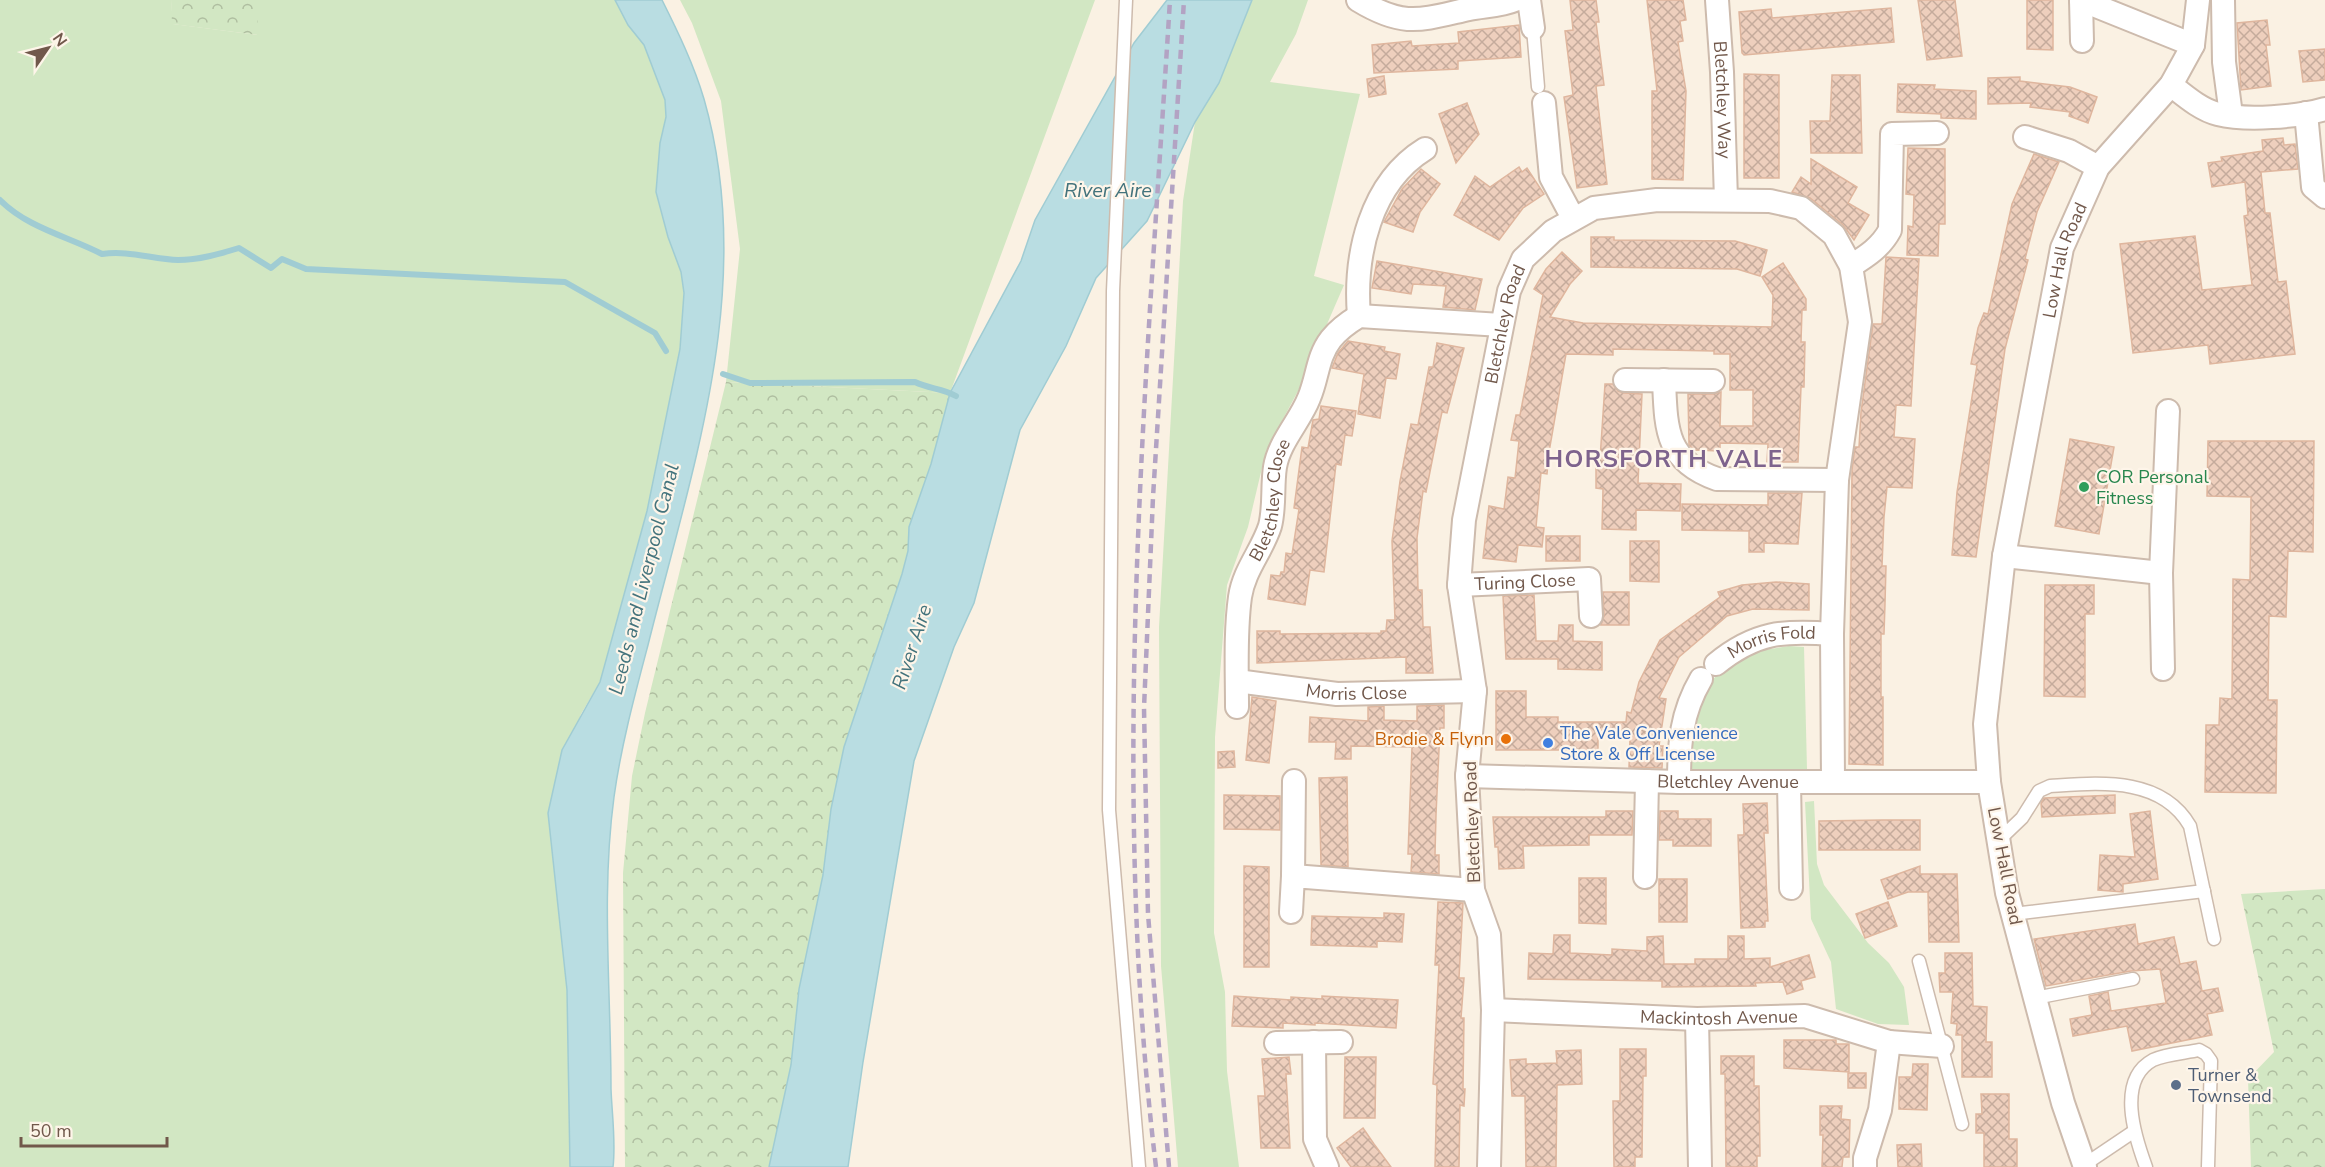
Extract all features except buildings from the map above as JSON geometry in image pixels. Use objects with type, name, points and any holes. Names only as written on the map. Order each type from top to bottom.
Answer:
[{"type":"street","points":[[1358,0],[1384,15],[1408,20],[1436,18],[1515,0]]},
{"type":"street","points":[[1529,0],[1533,28]]},
{"type":"street","name":"Bletchley Way","points":[[1717,0],[1726,200]]},
{"type":"street","points":[[2082,41],[2080,0],[2193,45]]},
{"type":"street","name":"Low Hall Road","points":[[2084,1166],[2063,1103],[2013,914],[1989,782],[1985,724],[2004,556],[2062,248],[2098,167],[2171,85],[2193,45],[2199,0]]},
{"type":"street","points":[[2223,0],[2224,62],[2231,115]]},
{"type":"street","points":[[2171,85],[2192,102],[2218,114],[2276,117],[2316,111],[2313,187],[2325,197]]},
{"type":"street","points":[[1541,95],[1551,177],[1573,218]]},
{"type":"street","points":[[1851,266],[1875,250],[1890,230],[1892,134],[1937,133]]},
{"type":"street","points":[[2025,137],[2069,151],[2098,167]]},
{"type":"street","points":[[1425,149],[1407,160],[1386,184],[1374,208],[1357,290],[1359,316],[1501,325]]},
{"type":"street","name":"Bletchley Road","points":[[1489,1167],[1493,1011],[1490,935],[1473,890],[1467,776],[1475,691],[1459,585],[1464,520],[1509,291],[1523,259],[1553,231],[1594,208],[1647,201],[1770,201],[1801,208],[1834,235],[1851,266],[1860,322],[1837,480],[1832,634],[1833,780]]},
{"type":"street","name":"Bletchley Close","points":[[1237,707],[1240,596],[1246,573],[1263,545],[1270,524],[1275,466],[1280,450],[1309,398],[1318,359],[1331,339],[1346,324],[1359,316]]},
{"type":"street","points":[[1625,380],[1713,381]]},
{"type":"street","points":[[1664,380],[1666,430],[1680,456],[1703,474],[1717,479],[1837,480]]},
{"type":"street","points":[[2163,669],[2161,573],[2168,411]]},
{"type":"street","points":[[2004,556],[2161,573]]},
{"type":"street","name":"Turing Close","points":[[1459,585],[1589,579],[1591,616]]},
{"type":"street","name":"Morris Fold","points":[[1679,782],[1682,726],[1692,694],[1709,672],[1744,645],[1776,633],[1792,631],[1832,634]]},
{"type":"street","name":"Morris Close","points":[[1237,681],[1336,694],[1475,691]]},
{"type":"street","name":"Bletchley Avenue","points":[[1467,776],[1679,782],[1790,783],[1833,780],[1989,782]]},
{"type":"street","points":[[1292,912],[1294,781]]},
{"type":"street","points":[[1645,877],[1647,781]]},
{"type":"street","points":[[1790,783],[1791,888]]},
{"type":"street","points":[[1293,876],[1473,890]]},
{"type":"street","name":"Mackintosh Avenue","points":[[1493,1011],[1697,1019],[1805,1016],[1889,1042],[1941,1046]]},
{"type":"street","points":[[1697,1019],[1700,1167]]},
{"type":"street","points":[[1314,1042],[1315,1139],[1327,1167]]},
{"type":"street","points":[[1276,1043],[1341,1042]]},
{"type":"street","points":[[1864,1167],[1864,1158],[1880,1110],[1889,1042]]},
{"type":"lane","points":[[1126,0],[1113,291],[1109,810],[1138,1167]]},
{"type":"lane","points":[[1533,28],[1541,95]]},
{"type":"lane","points":[[2000,839],[2022,818],[2039,791],[2050,786],[2126,784],[2170,803],[2183,814],[2190,826],[2214,939]]},
{"type":"lane","points":[[2013,914],[2204,891]]},
{"type":"lane","points":[[1918,961],[1962,1124]]},
{"type":"lane","points":[[2035,998],[2133,979]]},
{"type":"lane","points":[[2146,1167],[2133,1132],[2133,1090],[2136,1077],[2146,1065],[2156,1059],[2199,1050],[2211,1061],[2208,1167]]},
{"type":"lane","points":[[2084,1166],[2133,1132]]},
{"type":"green space","points":[[0,0],[171,0],[173,24],[257,35],[257,0],[615,0],[628,25],[644,45],[665,100],[666,117],[660,143],[656,192],[668,237],[681,272],[684,293],[680,349],[647,511],[600,682],[581,714],[548,813],[567,990],[570,1167],[0,1167]]},
{"type":"green space","points":[[171,0],[257,0],[258,35],[172,24]]},
{"type":"green space","points":[[680,0],[1095,0],[950,393],[726,382],[740,249],[721,101],[692,23]]},
{"type":"green space","points":[[1252,0],[1308,0],[1296,34],[1270,82],[1360,94],[1314,276],[1344,285],[1298,391],[1266,451],[1248,527],[1227,585],[1215,737],[1214,933],[1225,992],[1227,1071],[1239,1167],[1178,1167],[1161,966],[1159,627],[1183,201],[1195,122],[1219,83]]},
{"type":"green space","points":[[726,382],[950,393],[931,464],[909,527],[908,551],[902,574],[844,747],[831,809],[823,875],[799,989],[791,1065],[769,1167],[625,1167],[623,873],[632,776],[645,713]]},
{"type":"green space","points":[[1789,646],[1804,647],[1807,769],[1686,772],[1684,741],[1708,685],[1718,674],[1744,656],[1758,651]]},
{"type":"green space","points":[[1814,801],[1817,864],[1824,885],[1868,943],[1889,963],[1904,987],[1909,1025],[1878,1024],[1836,1009],[1831,962],[1811,919],[1805,802]]},
{"type":"green space","points":[[2325,889],[2325,1167],[2251,1167],[2248,1079],[2274,1052],[2241,894]]},
{"type":"water","name":"Leeds and Liverpool Canal","points":[[615,0],[662,0],[685,49],[704,99],[719,168],[724,237],[721,306],[713,374],[683,510],[629,720],[614,797],[607,906],[613,1167],[570,1167],[567,990],[548,813],[562,750],[600,682],[647,511],[680,349],[684,293],[681,272],[668,237],[656,192],[660,143],[666,117],[665,100],[644,45],[628,25]]},
{"type":"water","name":"River Aire","points":[[1167,0],[1252,0],[1219,83],[1195,122],[1147,221],[1096,278],[1066,346],[1020,430],[974,603],[954,647],[914,761],[863,1062],[848,1167],[769,1167],[791,1065],[799,989],[823,875],[831,809],[844,747],[902,574],[908,551],[909,527],[931,464],[950,393],[1021,261],[1035,220],[1134,43]]},
{"type":"waterway","points":[[0,200],[35,225],[102,254],[121,253],[186,260],[239,248],[271,268],[282,259],[306,269],[565,282],[655,333],[666,351]]},
{"type":"waterway","points":[[723,374],[750,383],[915,382],[956,396]]},
{"type":"railway","points":[[1156,1167],[1142,1021],[1135,876],[1133,730],[1136,584],[1143,437],[1170,0]]},
{"type":"railway","points":[[1169,1167],[1148,914],[1144,708],[1153,497],[1184,0]]},
{"type":"place","name":"COR Personal Fitness","points":[[2084,487]]},
{"type":"place","name":"Brodie & Flynn","points":[[1506,739]]},
{"type":"place","name":"The Vale Convenience Store & Off License","points":[[1548,743]]},
{"type":"place","name":"Turner & Townsend","points":[[2176,1085]]},
{"type":"district","name":"HORSFORTH VALE","points":[[1664,459]]}]
